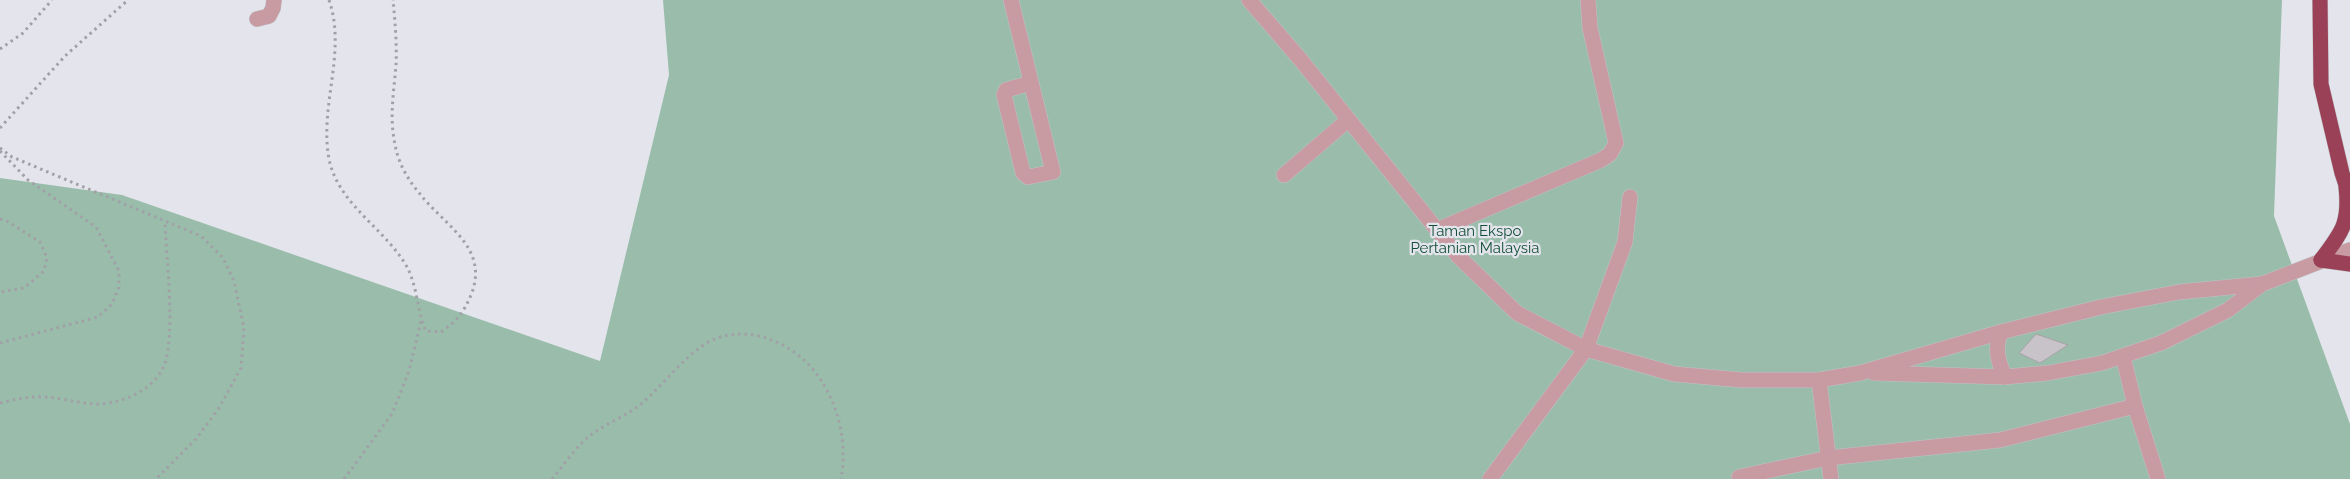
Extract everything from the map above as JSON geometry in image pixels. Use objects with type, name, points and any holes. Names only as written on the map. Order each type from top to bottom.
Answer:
[{"type":"highway","points":[[2320,0],[2321,84],[2348,190],[2346,221],[2322,260],[2350,264]]},
{"type":"street","points":[[257,20],[269,16],[274,0]]},
{"type":"street","points":[[1011,0],[1053,172],[1025,176],[1004,94],[1006,90],[1031,83]]},
{"type":"street","points":[[1249,0],[1300,59],[1458,256],[1517,313],[1586,348],[1674,374],[1742,380],[1819,380],[1860,372],[2001,332],[2149,297],[2179,292],[2262,284]]},
{"type":"street","points":[[1437,230],[1601,160],[1610,154],[1616,142],[1590,28],[1588,0]]},
{"type":"street","points":[[1284,175],[1348,120]]},
{"type":"street","points":[[1490,479],[1586,348],[1625,242],[1630,197]]},
{"type":"street","points":[[1860,372],[2005,377],[2073,369],[2123,356],[2161,343],[2228,310],[2262,284],[2350,250]]},
{"type":"street","points":[[2001,332],[1996,343],[1997,355],[2005,377]]},
{"type":"street","points":[[2123,356],[2135,406],[2158,479]]},
{"type":"street","points":[[1819,380],[1830,479]]},
{"type":"street","points":[[1739,478],[1828,458],[2000,440],[2135,406]]},
{"type":"path","points":[[0,49],[23,33],[52,0]]},
{"type":"path","points":[[0,128],[65,56],[128,0]]},
{"type":"path","points":[[329,0],[333,11],[336,42],[326,138],[330,161],[342,191],[404,262],[417,291],[421,320],[426,331],[441,332],[456,322],[466,307],[475,284],[476,266],[472,252],[461,237],[420,195],[403,169],[394,144],[391,103],[396,64],[393,0]]},
{"type":"path","points":[[0,150],[12,157],[201,236],[223,258],[234,281],[244,328],[241,368],[219,408],[196,439],[156,479]]},
{"type":"path","points":[[0,150],[28,180],[96,227],[119,270],[119,287],[112,304],[98,317],[0,343]]},
{"type":"path","points":[[0,219],[7,221],[40,242],[47,258],[44,271],[24,288],[0,292]]},
{"type":"path","points":[[0,403],[21,398],[44,396],[97,404],[120,402],[150,386],[164,366],[169,338],[165,221]]},
{"type":"path","points":[[344,479],[392,414],[409,371],[421,320]]},
{"type":"path","points":[[552,479],[591,435],[639,405],[699,348],[721,337],[746,334],[767,337],[791,348],[809,364],[827,387],[836,409],[844,462],[841,479]]},
{"type":"green space","name":"Taman Ekspo Pertanian Malaysia","points":[[663,0],[2282,0],[2274,216],[2350,424],[2350,479],[0,479],[0,178],[122,195],[600,361],[669,75]]},
{"type":"building","points":[[2036,334],[2068,345],[2040,363],[2019,353]]}]
